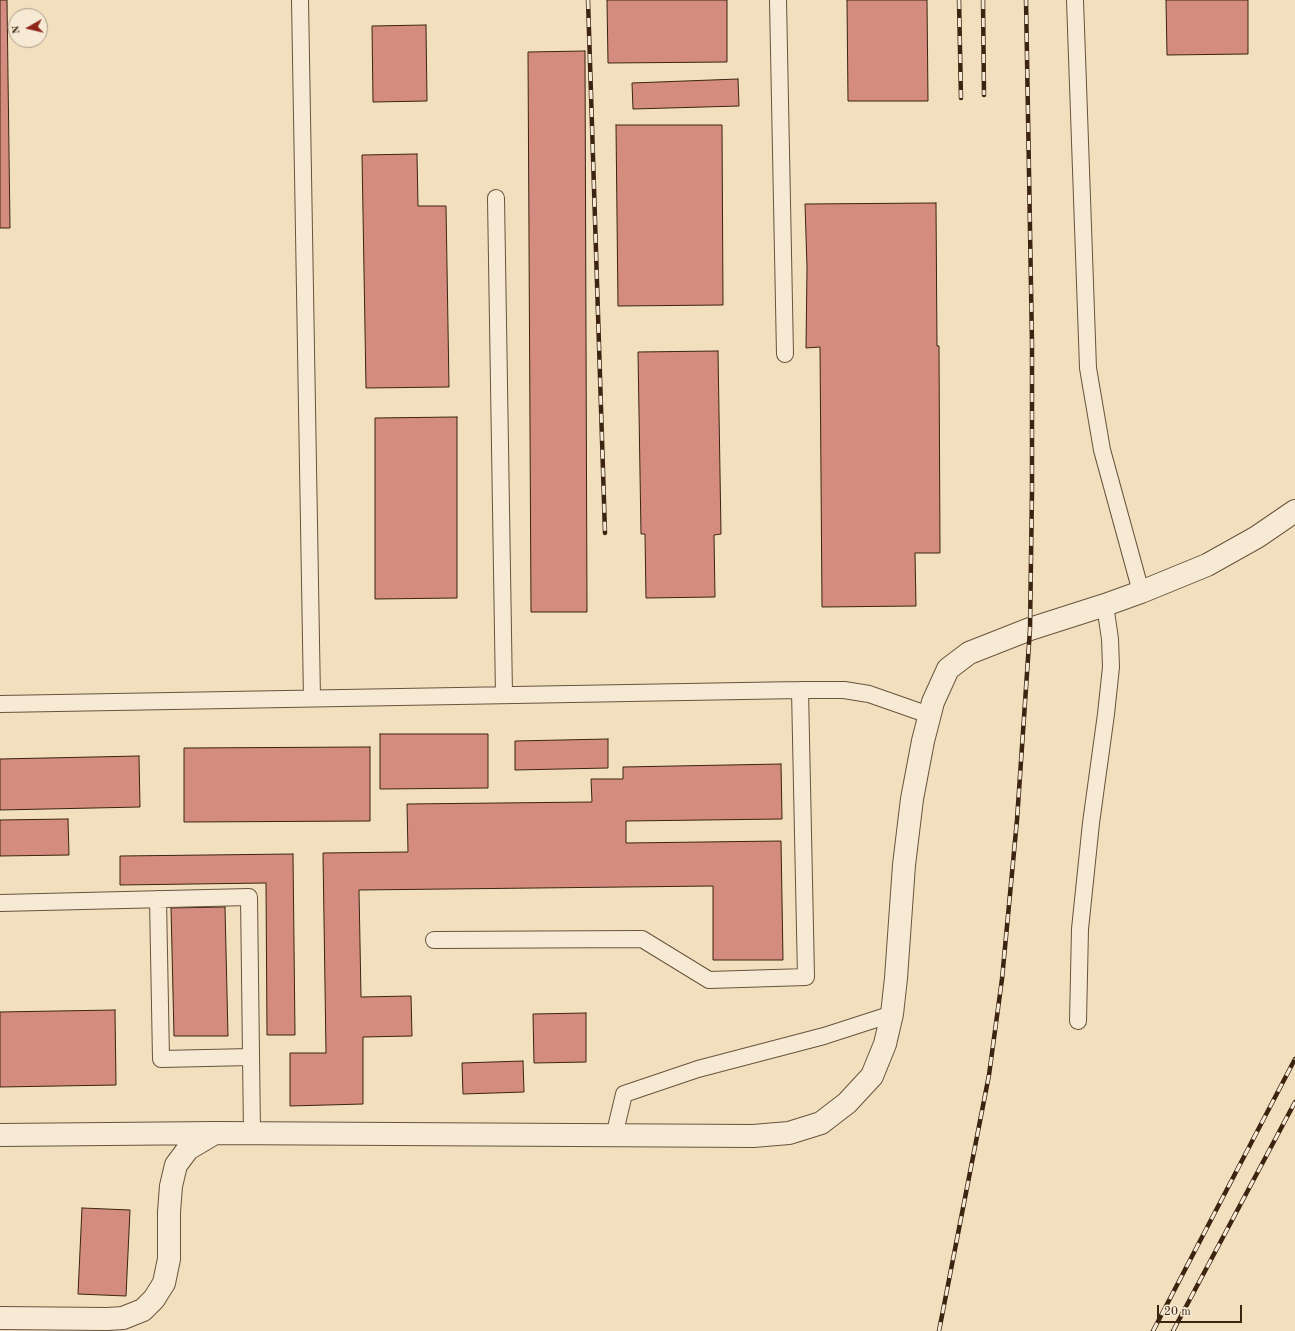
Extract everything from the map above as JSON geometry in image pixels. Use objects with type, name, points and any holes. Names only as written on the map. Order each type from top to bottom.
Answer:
[{"type":"street","points":[[0,1135],[252,1133],[753,1136],[789,1133],[821,1123],[848,1103],[872,1076],[885,1044],[892,1014],[896,978],[904,865],[912,799],[932,702],[948,669],[969,653],[1030,629],[1142,592],[1207,565],[1257,537],[1295,511]]},
{"type":"street","points":[[0,1318],[108,1319],[123,1318],[143,1310],[154,1299],[164,1283],[169,1258],[169,1212],[171,1186],[176,1165],[188,1149],[216,1133]]},
{"type":"lane","points":[[300,0],[312,698]]},
{"type":"lane","points":[[778,0],[785,354]]},
{"type":"lane","points":[[1075,0],[1088,368],[1102,450],[1142,592]]},
{"type":"lane","points":[[496,198],[504,695]]},
{"type":"lane","points":[[1078,1021],[1080,929],[1091,823],[1111,667],[1110,639],[1105,605]]},
{"type":"lane","points":[[434,940],[642,939],[709,980],[806,977],[800,690]]},
{"type":"lane","points":[[0,704],[844,690],[869,694],[929,715]]},
{"type":"lane","points":[[0,903],[249,897],[252,1133]]},
{"type":"lane","points":[[158,899],[161,1059],[251,1057]]},
{"type":"lane","points":[[614,1136],[624,1094],[698,1069],[824,1036],[892,1014]]},
{"type":"building","points":[[0,0],[7,0],[10,228],[0,228]]},
{"type":"building","points":[[607,0],[727,0],[727,62],[608,63]]},
{"type":"building","points":[[847,0],[927,0],[928,101],[848,101]]},
{"type":"building","points":[[1166,0],[1248,0],[1248,54],[1167,55]]},
{"type":"building","points":[[426,25],[427,101],[373,102],[372,26]]},
{"type":"building","points":[[585,51],[587,612],[531,612],[528,52]]},
{"type":"building","points":[[738,79],[739,106],[633,109],[632,83]]},
{"type":"building","points":[[616,125],[722,125],[723,305],[618,306]]},
{"type":"building","points":[[417,154],[418,206],[446,206],[449,387],[366,388],[362,155]]},
{"type":"building","points":[[936,203],[937,346],[939,346],[940,553],[915,553],[916,606],[822,607],[820,347],[806,348],[807,267],[805,204]]},
{"type":"building","points":[[718,351],[721,534],[714,535],[715,597],[646,598],[645,534],[641,534],[638,352]]},
{"type":"building","points":[[457,417],[457,598],[375,599],[375,418]]},
{"type":"building","points":[[380,734],[488,734],[488,788],[380,789]]},
{"type":"building","points":[[608,739],[608,768],[515,770],[515,741]]},
{"type":"building","points":[[370,747],[370,821],[184,822],[184,748]]},
{"type":"building","points":[[139,756],[140,807],[0,810],[0,759]]},
{"type":"building","points":[[781,764],[782,819],[626,821],[626,843],[781,841],[783,960],[713,960],[713,886],[359,890],[361,997],[411,996],[412,1036],[363,1037],[363,1104],[290,1106],[290,1053],[326,1053],[323,853],[408,852],[407,804],[592,802],[591,779],[623,779],[623,767]]},
{"type":"building","points":[[68,819],[69,855],[0,856],[0,820]]},
{"type":"building","points":[[293,854],[295,1035],[267,1035],[266,883],[120,885],[120,856]]},
{"type":"building","points":[[225,907],[228,1036],[174,1036],[171,908]]},
{"type":"building","points":[[115,1010],[116,1085],[0,1087],[0,1012]]},
{"type":"building","points":[[586,1013],[586,1062],[534,1063],[533,1014]]},
{"type":"building","points":[[523,1061],[524,1092],[463,1094],[462,1063]]},
{"type":"building","points":[[82,1208],[130,1210],[126,1296],[78,1294]]},
{"type":"railway","points":[[588,0],[605,533]]},
{"type":"railway","points":[[959,0],[961,98]]},
{"type":"railway","points":[[983,0],[984,95]]},
{"type":"railway","points":[[939,1331],[989,1075],[1002,979],[1017,820],[1030,629],[1032,344],[1026,0]]},
{"type":"railway","points":[[1153,1331],[1295,1059]]},
{"type":"railway","points":[[1173,1331],[1295,1102]]}]
